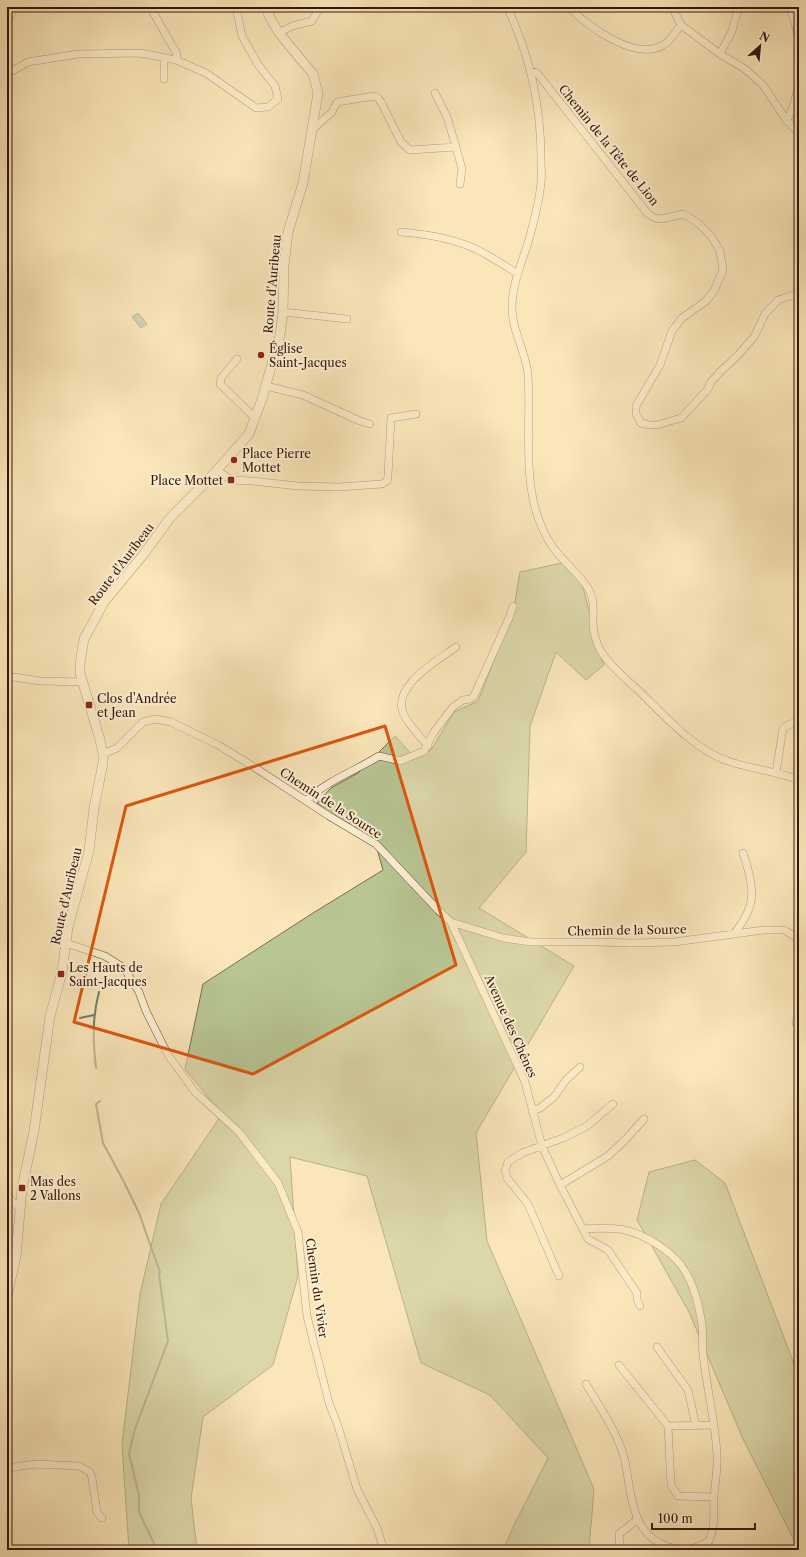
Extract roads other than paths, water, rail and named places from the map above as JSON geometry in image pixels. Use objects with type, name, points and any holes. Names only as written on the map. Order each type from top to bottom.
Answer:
[{"type":"street","points":[[7,21],[15,7]]},
{"type":"street","points":[[150,7],[178,54],[176,60]]},
{"type":"street","points":[[7,74],[28,62],[78,54],[140,53],[176,60],[206,74],[256,108],[268,107],[278,98],[275,86],[259,66],[242,36],[236,7]]},
{"type":"street","name":"Route d'Auribeau","points":[[7,1296],[16,1257],[19,1208],[24,1170],[34,1131],[50,1016],[62,972],[68,926],[89,851],[103,754],[82,682],[80,663],[82,647],[104,602],[144,555],[170,518],[217,470],[249,434],[266,386],[280,335],[284,312],[284,265],[288,232],[303,183],[318,93],[313,74],[279,33],[269,16],[267,7]]},
{"type":"street","points":[[279,33],[292,26],[312,21],[320,7]]},
{"type":"street","points":[[507,7],[524,48],[531,72],[537,101],[541,133],[541,182],[530,235],[517,273],[512,308],[516,333],[526,362],[528,377],[532,500],[538,517],[552,546],[580,577],[593,599],[593,624],[595,640],[603,654],[614,666],[690,739],[713,755],[727,761],[799,780]]},
{"type":"street","points":[[569,7],[575,14],[598,32],[621,44],[639,48],[648,49],[665,44],[681,24]]},
{"type":"street","points":[[672,7],[681,24],[720,54],[745,69],[763,85],[788,121],[799,133]]},
{"type":"street","points":[[720,54],[733,25],[736,13],[733,7]]},
{"type":"street","points":[[789,7],[794,19],[799,40]]},
{"type":"street","points":[[164,58],[164,79]]},
{"type":"street","name":"Chemin de la Tête de Lion","points":[[531,72],[537,72],[648,214],[655,218],[662,219],[683,214],[687,216],[705,229],[720,251],[723,270],[714,291],[706,300],[682,318],[672,331],[660,365],[636,406],[636,414],[641,423],[649,425],[681,418],[708,389],[711,382],[720,372],[738,356],[754,337],[764,314],[778,300],[799,293]]},
{"type":"street","points":[[788,121],[799,84]]},
{"type":"street","points":[[435,93],[447,118],[456,147],[462,169],[460,184]]},
{"type":"street","points":[[312,129],[332,112],[337,102],[374,96],[381,102],[401,142],[410,150],[456,147]]},
{"type":"street","points":[[401,232],[424,234],[465,244],[517,273]]},
{"type":"street","points":[[284,312],[347,319]]},
{"type":"street","points":[[237,359],[221,378],[220,384],[255,418]]},
{"type":"street","points":[[266,386],[303,395],[360,421],[370,424]]},
{"type":"street","points":[[217,470],[231,480],[298,486],[339,487],[382,484],[387,481],[388,476],[391,418],[416,414]]},
{"type":"street","points":[[306,801],[328,784],[379,756],[389,757],[400,761],[424,751],[428,746],[434,732],[453,706],[474,696],[509,618],[512,606]]},
{"type":"street","points":[[428,746],[404,716],[402,694],[409,684],[456,647]]},
{"type":"street","points":[[7,676],[40,681],[82,682]]},
{"type":"street","name":"Chemin de la Source","points":[[103,754],[117,748],[144,722],[155,720],[171,722],[218,745],[376,844],[451,922],[503,938],[531,942],[674,942],[764,930],[784,930],[799,940]]},
{"type":"street","points":[[776,773],[783,728],[799,720]]},
{"type":"street","points":[[734,934],[748,911],[751,900],[750,879],[743,853]]},
{"type":"street","name":"Avenue des Chênes","points":[[451,922],[525,1082],[542,1146],[560,1185],[588,1239],[608,1250],[637,1293],[637,1299],[640,1306]]},
{"type":"street","name":"Chemin du Vivier","points":[[66,943],[105,956],[124,968],[139,992],[146,1011],[168,1055],[195,1092],[238,1132],[278,1183],[298,1232],[307,1316],[328,1403],[338,1426],[357,1489],[377,1528],[384,1550]]},
{"type":"street","points":[[796,1023],[799,1010]]},
{"type":"street","points":[[532,1111],[540,1108],[554,1097],[566,1080],[580,1067]]},
{"type":"street","points":[[559,1276],[528,1204],[507,1178],[505,1171],[508,1162],[522,1153],[564,1138],[587,1126],[613,1104]]},
{"type":"street","points":[[560,1185],[608,1156],[626,1140],[644,1119]]},
{"type":"street","points":[[7,1196],[19,1208]]},
{"type":"street","points":[[583,1229],[605,1228],[626,1230],[657,1244],[671,1254],[682,1266],[691,1286],[702,1326],[703,1355],[714,1425],[717,1456],[714,1497],[714,1528],[708,1541],[690,1549],[674,1548],[661,1544],[648,1535],[638,1519],[630,1491],[624,1456],[612,1428],[586,1384]]},
{"type":"street","points":[[657,1347],[688,1390],[696,1426]]},
{"type":"street","points":[[619,1364],[668,1426],[671,1485],[678,1496]]},
{"type":"street","points":[[668,1426],[714,1425]]},
{"type":"street","points":[[7,1468],[36,1464],[79,1466],[90,1472],[97,1512],[102,1518]]},
{"type":"street","points":[[672,1502],[678,1496],[714,1497]]},
{"type":"street","points":[[620,1550],[619,1534],[638,1519]]},
{"type":"waterway","points":[[96,1068],[94,1030],[95,1011],[99,992]]},
{"type":"waterway","points":[[80,1018],[94,1015]]},
{"type":"waterway","points":[[100,1101],[96,1104],[103,1143],[139,1213],[160,1272],[159,1274],[168,1341],[135,1429],[129,1454],[139,1495],[139,1512],[157,1550]]},
{"type":"place","name":"Église Saint-Jacques","points":[[261,355]]},
{"type":"place","name":"Place Pierre Mottet","points":[[234,460]]},
{"type":"place","name":"Place Mottet","points":[[231,480]]},
{"type":"place","name":"Clos d'Andrée et Jean","points":[[89,705]]},
{"type":"place","name":"Les Hauts de Saint-Jacques","points":[[61,974]]},
{"type":"place","name":"Mas des 2 Vallons","points":[[22,1188]]}]
